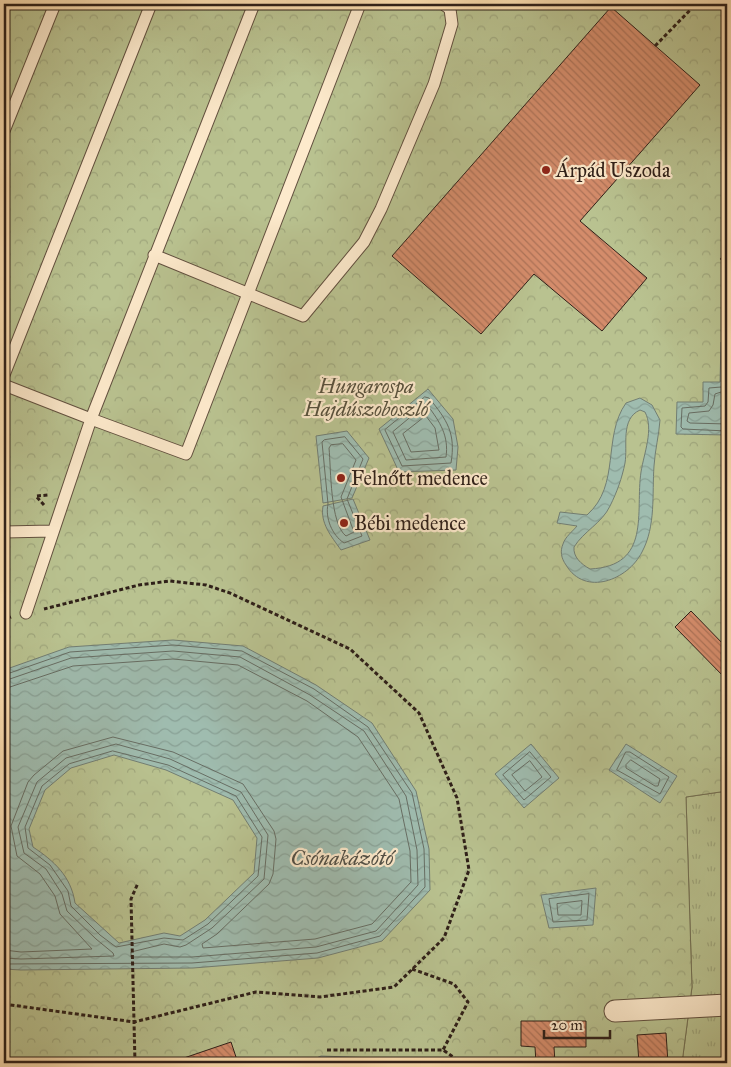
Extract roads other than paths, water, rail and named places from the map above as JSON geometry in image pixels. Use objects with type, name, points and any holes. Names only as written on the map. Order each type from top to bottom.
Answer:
[{"type":"street","points":[[615,1010],[727,1005]]},
{"type":"lane","points":[[4,132],[55,4]]},
{"type":"lane","points":[[4,376],[151,4]]},
{"type":"lane","points":[[26,613],[91,418],[254,4]]},
{"type":"lane","points":[[4,385],[186,454],[360,4]]},
{"type":"lane","points":[[154,255],[303,316],[364,242],[381,209],[434,84],[452,24],[450,9],[443,4]]},
{"type":"lane","points":[[4,532],[52,531]]},
{"type":"water","points":[[721,342],[727,342],[727,435],[676,434],[677,402],[703,402],[703,382],[720,382]]},
{"type":"water","points":[[428,389],[453,419],[458,447],[456,470],[399,472],[379,429]]},
{"type":"water","points":[[640,398],[652,405],[660,420],[649,532],[642,552],[627,570],[617,577],[606,581],[584,580],[574,575],[564,562],[562,554],[564,541],[577,526],[557,523],[560,512],[587,515],[597,503],[604,490],[608,475],[619,416],[626,403]],"holes":[[[640,410],[645,412],[649,426],[648,441],[641,472],[639,519],[632,548],[623,558],[610,566],[590,569],[578,560],[574,547],[607,512],[624,469],[627,426],[634,414]]]},
{"type":"water","name":"Felnőtt medence","points":[[347,431],[369,458],[352,498],[323,503],[316,436]]},
{"type":"water","name":"Bébi medence","points":[[353,499],[370,540],[341,550],[325,524],[323,506]]},
{"type":"water","name":"Csónakázótó","points":[[173,640],[243,646],[316,685],[372,723],[416,791],[429,849],[430,890],[382,941],[318,958],[193,968],[4,969],[4,670],[69,647]],"holes":[[[114,755],[166,770],[233,800],[257,838],[254,873],[205,920],[180,936],[164,933],[119,943],[75,903],[70,885],[60,870],[33,847],[29,829],[45,790],[71,768]]]},
{"type":"water","points":[[531,744],[559,778],[524,808],[495,774]]},
{"type":"water","points":[[626,744],[677,776],[660,803],[609,770]]},
{"type":"water","points":[[596,888],[593,925],[549,928],[541,895]]},
{"type":"water","points":[[321,1056],[430,1060],[437,1063],[305,1063]]},
{"type":"place","name":"Árpád Uszoda","points":[[546,170]]},
{"type":"place","name":"Felnőtt medence","points":[[341,478]]},
{"type":"place","name":"Bébi medence","points":[[344,523]]},
{"type":"park label","name":"Hungarospa Hajdúszoboszló","points":[[366,398]]}]
